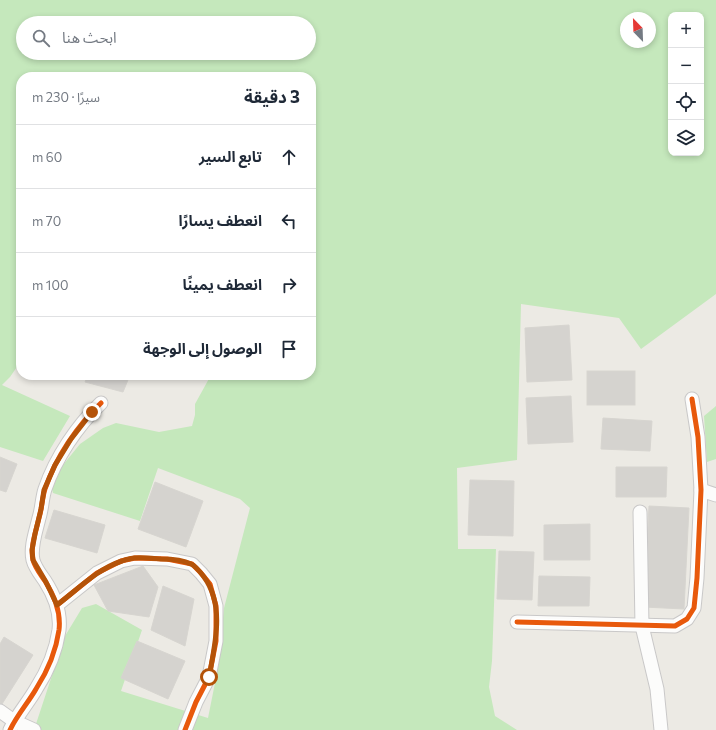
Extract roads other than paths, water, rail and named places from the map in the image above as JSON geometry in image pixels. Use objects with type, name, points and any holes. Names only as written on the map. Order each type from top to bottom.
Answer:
[{"type":"street","points":[[518,622],[675,626],[687,619],[694,608],[701,490],[698,437],[692,399]]},
{"type":"street","points":[[12,726],[37,688],[53,656],[59,629],[57,605],[33,560],[32,550],[44,490],[55,465],[71,439],[101,403]]},
{"type":"street","points":[[701,490],[716,495]]},
{"type":"street","points":[[640,512],[642,626],[657,689],[661,730]]},
{"type":"street","points":[[57,605],[97,573],[122,561],[135,558],[167,559],[192,564],[210,584],[216,606],[216,640],[209,677],[196,702],[185,730]]},
{"type":"street","points":[[0,711],[12,726],[34,730]]}]
